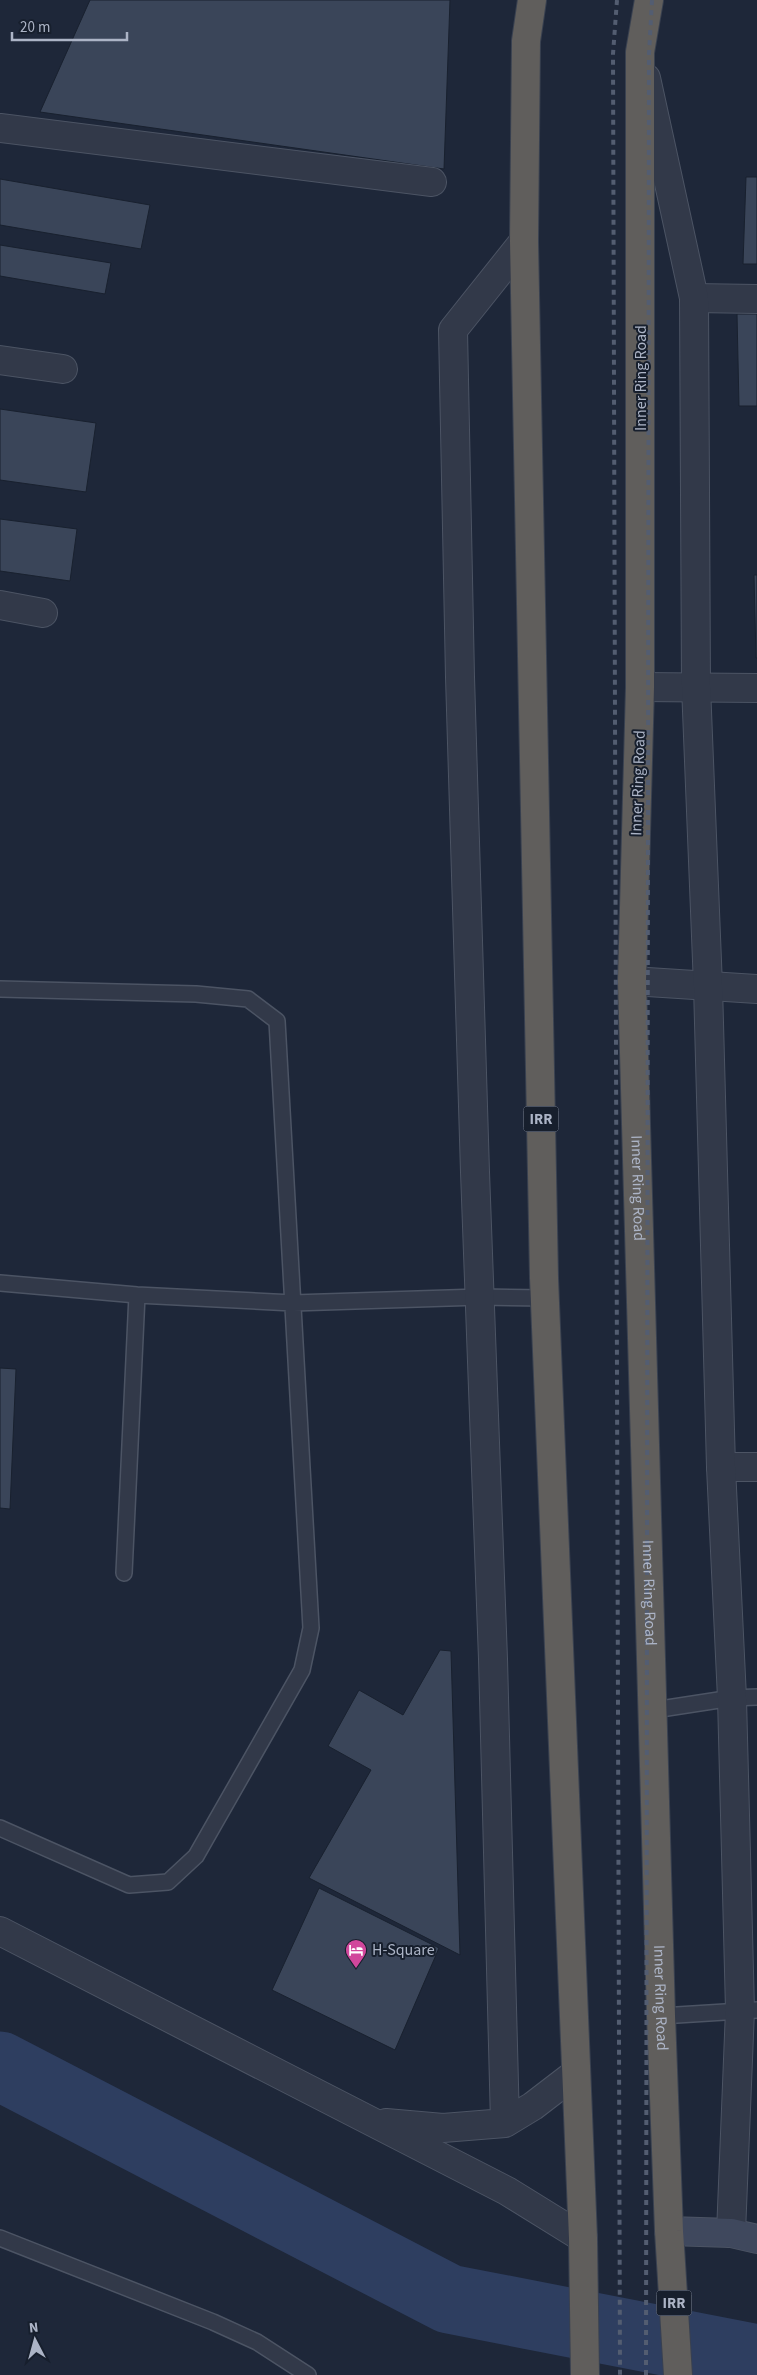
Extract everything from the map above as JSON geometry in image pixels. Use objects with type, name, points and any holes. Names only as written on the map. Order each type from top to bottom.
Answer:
[{"type":"highway","name":"IRR","points":[[532,0],[526,41],[524,241],[545,1298],[583,2238],[585,2375]]},
{"type":"highway","name":"Inner Ring Road","points":[[649,0],[640,52],[640,687],[632,981],[668,2231],[682,2370]]},
{"type":"main road","points":[[668,2231],[731,2233],[757,2239]]},
{"type":"street","points":[[640,52],[694,298],[696,686],[708,986],[721,1467],[744,1697],[749,2010],[731,2233]]},
{"type":"street","points":[[0,128],[432,182]]},
{"type":"street","points":[[504,2123],[493,1659],[460,677],[453,330],[524,241]]},
{"type":"street","points":[[694,298],[757,299]]},
{"type":"street","points":[[0,360],[63,369]]},
{"type":"street","points":[[0,605],[44,613]]},
{"type":"street","points":[[640,687],[757,688]]},
{"type":"street","points":[[632,981],[757,989]]},
{"type":"street","points":[[721,1467],[757,1467]]},
{"type":"street","points":[[0,1931],[507,2191],[583,2238]]},
{"type":"street","points":[[372,2122],[443,2128],[504,2123],[533,2106],[576,2073]]},
{"type":"lane","points":[[0,989],[196,994],[248,999],[277,1021],[311,1628],[302,1670],[196,1856],[168,1882],[129,1885],[0,1828]]},
{"type":"lane","points":[[0,1282],[137,1295],[293,1303],[480,1297],[545,1298]]},
{"type":"lane","points":[[124,1573],[137,1295]]},
{"type":"lane","points":[[654,1710],[744,1697]]},
{"type":"lane","points":[[661,2016],[749,2010]]},
{"type":"lane","points":[[0,2238],[213,2322],[257,2342],[293,2370],[308,2375]]},
{"type":"building","points":[[90,0],[450,0],[444,169],[40,112]]},
{"type":"building","points":[[746,177],[757,177],[757,264],[743,264]]},
{"type":"building","points":[[0,179],[150,205],[141,249],[0,225]]},
{"type":"building","points":[[0,245],[111,263],[105,294],[0,276]]},
{"type":"building","points":[[737,314],[757,314],[757,406],[739,406]]},
{"type":"building","points":[[0,409],[96,423],[86,492],[0,480]]},
{"type":"building","points":[[0,519],[77,529],[70,581],[0,571]]},
{"type":"building","points":[[754,575],[757,575],[757,658],[756,658]]},
{"type":"building","points":[[0,1368],[16,1369],[10,1509],[0,1508]]},
{"type":"building","points":[[440,1650],[451,1651],[460,1955],[309,1878],[371,1770],[328,1746],[359,1690],[403,1715]]},
{"type":"building","name":"H-Square","points":[[319,1888],[439,1948],[395,2050],[272,1990]]},
{"type":"waterway","points":[[0,2066],[449,2299],[757,2359]]},
{"type":"railway","points":[[617,0],[613,54],[620,2375]]},
{"type":"railway","points":[[646,2375],[649,54],[652,0]]},
{"type":"place","name":"H-Square","points":[[356,1969]]}]
